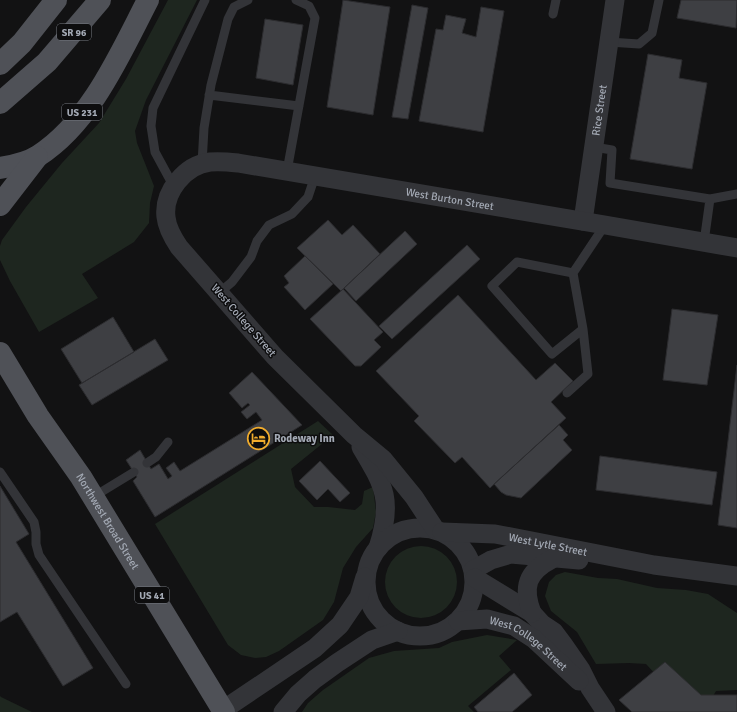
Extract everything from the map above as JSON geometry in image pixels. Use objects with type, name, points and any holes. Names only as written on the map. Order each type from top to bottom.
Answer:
[{"type":"main road","name":"SR 96","points":[[0,64],[22,43],[56,0]]},
{"type":"main road","name":"SR 96","points":[[0,103],[47,62],[100,0]]},
{"type":"main road","name":"US 231","points":[[37,157],[54,144],[94,98],[148,0]]},
{"type":"main road","points":[[0,168],[37,157]]},
{"type":"main road","points":[[0,205],[37,157]]},
{"type":"main road","name":"Northwest Broad Street","points":[[0,353],[38,416],[81,477],[223,711]]},
{"type":"street","name":"Rice Street","points":[[583,221],[614,0]]},
{"type":"street","name":"West Burton Street","points":[[173,188],[186,172],[202,164],[214,162],[238,163],[737,248]]},
{"type":"street","name":"West College Street","points":[[173,188],[166,205],[167,222],[172,236],[187,256],[275,357],[354,435],[383,459],[414,497],[438,531]]},
{"type":"street","name":"West College Street","points":[[354,435],[378,475],[384,489],[386,507],[385,522],[378,548]]},
{"type":"street","name":"West Lytle Street","points":[[223,711],[315,648],[340,625],[359,597],[370,560],[378,548],[386,539],[398,532],[410,528],[495,534],[654,565],[737,576]]},
{"type":"street","points":[[438,531],[456,541],[460,545],[467,554],[474,574]]},
{"type":"street","name":"West Lytle Street","points":[[366,574],[366,588],[376,614],[386,624],[398,631],[414,636],[430,635],[445,630],[458,621],[467,609],[473,594],[474,574],[491,560],[511,554],[552,559],[654,565]]},
{"type":"street","points":[[532,613],[528,604],[526,587],[532,573],[542,564],[552,559]]},
{"type":"street","name":"West College Street","points":[[474,574],[532,613],[542,624],[554,632],[581,670],[590,688],[606,712]]},
{"type":"street","name":"West College Street","points":[[458,621],[487,619],[514,626],[534,639],[576,678],[590,688]]},
{"type":"street","points":[[283,712],[298,694],[338,663],[372,640],[398,631]]},
{"type":"lane","points":[[173,188],[155,152],[151,126],[153,108],[205,0]]},
{"type":"lane","points":[[202,164],[204,128],[209,95],[228,19],[234,7],[248,0]]},
{"type":"lane","points":[[287,171],[315,18],[309,6],[296,0]]},
{"type":"lane","points":[[553,14],[556,0]]},
{"type":"lane","points":[[609,42],[638,44],[652,33],[659,0]]},
{"type":"lane","points":[[209,95],[299,106]]},
{"type":"lane","points":[[594,147],[612,150],[610,183],[710,199],[737,194]]},
{"type":"lane","points":[[219,292],[232,282],[251,257],[257,241],[269,225],[292,214],[308,197],[315,176]]},
{"type":"lane","points":[[704,242],[710,199]]},
{"type":"lane","points":[[567,393],[588,374],[583,329],[573,272],[605,225]]},
{"type":"lane","points":[[573,272],[517,262],[492,286],[552,354],[583,329]]},
{"type":"lane","points":[[148,463],[156,457],[168,442]]},
{"type":"lane","points":[[0,472],[34,522],[36,544],[39,555],[126,684]]},
{"type":"lane","points":[[93,497],[134,472]]},
{"type":"shaded area","points":[[168,0],[197,0],[146,100],[135,131],[137,143],[154,186],[150,203],[149,223],[134,242],[82,274],[98,298],[39,332],[10,281],[0,260],[0,246],[2,240],[26,207],[62,163],[99,123],[126,79]]},
{"type":"shaded area","points":[[318,421],[333,435],[291,469],[295,487],[314,507],[355,510],[362,504],[364,491],[373,487],[376,512],[373,528],[356,547],[343,568],[334,602],[323,620],[279,651],[266,657],[255,658],[241,655],[228,645],[155,524]]},
{"type":"shaded area","points":[[421,546],[441,552],[451,562],[457,582],[451,602],[441,612],[421,618],[401,612],[391,602],[385,582],[391,562],[401,552]]},
{"type":"shaded area","points":[[565,572],[598,578],[617,579],[657,588],[686,590],[708,594],[737,613],[737,690],[716,691],[709,703],[683,704],[646,664],[596,664],[577,632],[551,611],[545,596],[549,582],[556,575]]},
{"type":"shaded area","points":[[487,635],[517,640],[499,656],[511,670],[468,706],[474,712],[302,712],[308,703],[323,690],[369,658],[394,651],[439,648],[452,642]]},
{"type":"shaded area","points":[[0,696],[1,697],[32,712],[0,712]]},
{"type":"building","points":[[343,0],[390,7],[373,115],[327,107]]},
{"type":"building","points":[[681,0],[737,0],[736,28],[677,18]]},
{"type":"building","points":[[412,5],[428,8],[408,119],[392,117]]},
{"type":"building","points":[[481,7],[504,11],[483,132],[419,121],[436,29],[443,30],[446,15],[466,19],[462,33],[476,37]]},
{"type":"building","points":[[265,19],[303,25],[293,85],[256,78]]},
{"type":"building","points":[[648,54],[682,60],[679,78],[707,83],[692,169],[630,159]]},
{"type":"building","points":[[328,220],[342,235],[353,225],[380,254],[341,291],[297,248]]},
{"type":"building","points":[[405,231],[417,244],[356,301],[344,288]]},
{"type":"building","points":[[467,245],[480,259],[392,339],[379,326]]},
{"type":"building","points":[[305,256],[333,284],[305,310],[284,287],[289,283],[284,276]]},
{"type":"building","points":[[343,289],[383,332],[374,340],[381,347],[361,366],[355,366],[310,319]]},
{"type":"building","points":[[458,295],[536,380],[555,363],[573,381],[551,402],[566,418],[490,488],[462,457],[455,463],[414,421],[419,416],[376,371]]},
{"type":"building","points":[[672,309],[718,315],[707,385],[663,380]]},
{"type":"building","points":[[113,317],[134,352],[82,383],[61,349]]},
{"type":"building","points":[[155,339],[168,360],[92,405],[79,385]]},
{"type":"building","points":[[737,365],[737,528],[718,525]]},
{"type":"building","name":"Rodeway Inn","points":[[252,372],[302,425],[155,517],[133,481],[137,477],[126,460],[140,450],[151,469],[159,464],[168,479],[172,476],[166,468],[174,462],[180,471],[262,420],[256,412],[247,419],[241,412],[250,405],[248,403],[242,408],[229,393]]},
{"type":"building","points":[[559,425],[568,435],[563,440],[572,450],[521,498],[506,495],[501,492],[494,484]]},
{"type":"building","points":[[600,456],[717,472],[712,505],[596,490]]},
{"type":"building","points":[[320,461],[350,493],[340,502],[328,489],[317,500],[299,481]]},
{"type":"building","points":[[0,486],[29,534],[16,542],[93,668],[63,686],[17,612],[0,622]]},
{"type":"building","points":[[665,662],[701,695],[737,695],[737,712],[632,712],[619,700]]},
{"type":"building","points":[[514,673],[532,695],[512,712],[478,712],[474,707]]},
{"type":"place","name":"Rodeway Inn","points":[[258,438]]}]
